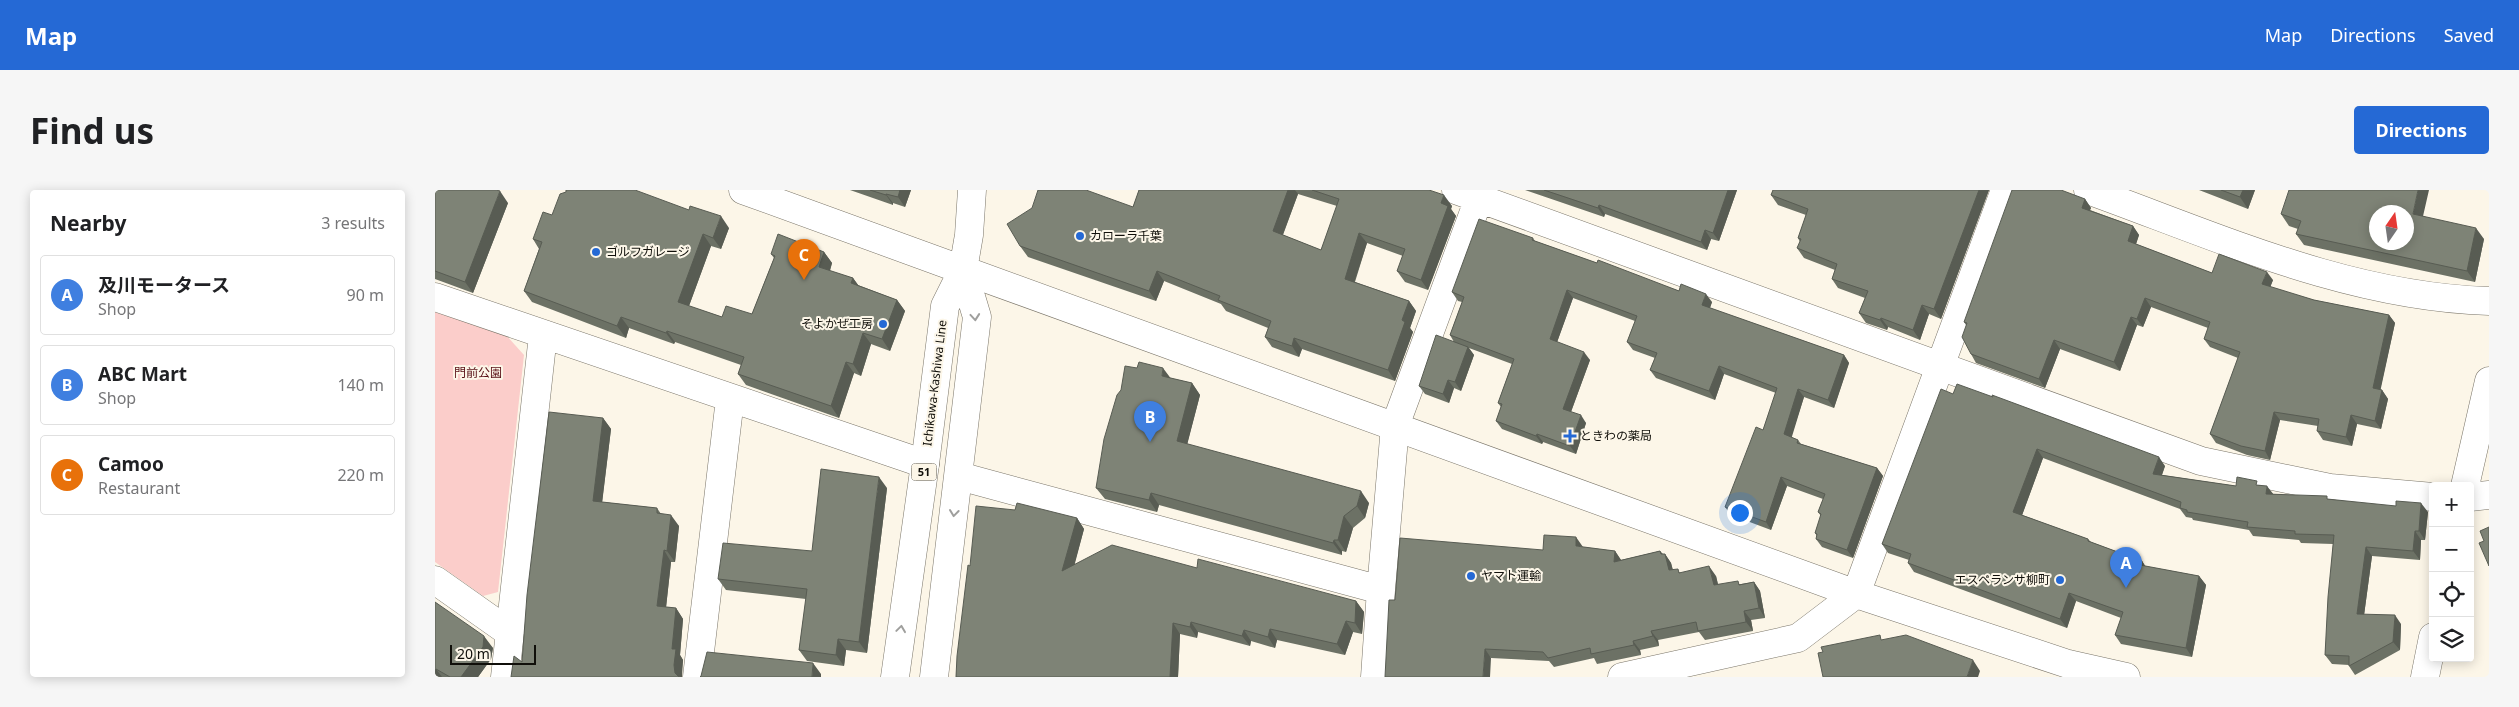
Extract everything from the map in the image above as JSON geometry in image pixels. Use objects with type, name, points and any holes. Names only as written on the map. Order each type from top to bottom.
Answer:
[{"type":"street","points":[[743,190],[1856,594],[2068,664],[2126,677]]},
{"type":"street","points":[[933,677],[977,317],[963,270],[969,235],[972,190]]},
{"type":"street","points":[[1622,677],[1798,638],[1856,594],[2005,190]]},
{"type":"street","points":[[2088,190],[2315,272],[2372,286],[2430,296],[2489,301]]},
{"type":"street","points":[[1375,677],[1395,426],[1472,193],[2201,461],[2330,488],[2429,497]]},
{"type":"street","name":"Ichikawa-Kashiwa Line","points":[[895,677],[945,306],[963,270]]},
{"type":"street","points":[[435,297],[925,464]]},
{"type":"street","points":[[505,677],[543,335]]},
{"type":"street","points":[[2466,482],[2489,381]]},
{"type":"street","points":[[697,677],[730,399]]},
{"type":"street","points":[[959,476],[1381,590]]},
{"type":"street","points":[[2474,497],[2489,495]]},
{"type":"street","points":[[435,580],[510,633]]},
{"type":"street","points":[[2425,677],[2429,657]]},
{"type":"green space","name":"門前公園","points":[[435,312],[506,335],[524,355],[498,592],[483,596],[435,562]]},
{"type":"building","points":[[435,190],[500,191],[465,282],[435,271]]},
{"type":"building","points":[[566,190],[635,190],[689,210],[690,206],[721,216],[713,238],[703,234],[678,302],[722,317],[726,306],[752,314],[775,256],[771,254],[778,234],[824,252],[819,267],[853,278],[851,283],[897,300],[882,339],[863,333],[853,364],[846,362],[831,406],[738,374],[744,357],[621,317],[617,326],[524,291],[542,242],[533,239],[543,212],[552,215],[560,194],[566,192]]},
{"type":"building","points":[[870,190],[900,190],[898,197]]},
{"type":"building","points":[[1038,190],[1086,190],[1133,207],[1139,190],[1288,190],[1273,231],[1321,250],[1339,199],[1312,190],[1429,190],[1444,195],[1441,203],[1448,206],[1421,280],[1397,271],[1405,249],[1359,233],[1345,279],[1409,301],[1402,320],[1405,322],[1388,370],[1294,338],[1292,346],[1265,337],[1271,321],[1218,300],[1220,296],[1157,271],[1149,291],[1020,246],[1007,224],[1032,208]]},
{"type":"building","points":[[1544,190],[1728,190],[1713,233],[1705,230],[1701,242],[1599,205],[1598,208]]},
{"type":"building","points":[[1773,190],[1979,190],[1934,309],[1922,305],[1913,330],[1881,318],[1880,320],[1859,313],[1868,291],[1832,279],[1837,264],[1797,248],[1801,239],[1798,238],[1808,209],[1771,195]]},
{"type":"building","points":[[2012,190],[2061,190],[2085,199],[2082,208],[2133,226],[2128,241],[2212,273],[2219,254],[2267,272],[2262,284],[2314,300],[2389,315],[2373,388],[2382,390],[2375,421],[2351,415],[2346,437],[2317,431],[2319,419],[2274,412],[2265,451],[2241,446],[2210,434],[2240,352],[2204,339],[2210,322],[2145,298],[2137,319],[2131,317],[2114,362],[2054,340],[2039,379],[1971,354],[1962,337],[1967,323],[1964,322]]},
{"type":"building","points":[[2221,190],[2243,190],[2240,197]]},
{"type":"building","points":[[2289,190],[2418,190],[2414,209],[2414,205],[2369,205],[2369,250],[2296,234],[2301,221],[2281,214]]},
{"type":"building","points":[[2414,214],[2476,228],[2467,271],[2370,250],[2414,250]]},
{"type":"building","points":[[1479,219],[1533,238],[1532,240],[1597,263],[1598,260],[1679,291],[1681,284],[1706,294],[1702,305],[1844,355],[1828,400],[1798,389],[1784,434],[1798,440],[1797,443],[1877,468],[1847,550],[1816,539],[1817,534],[1815,533],[1821,514],[1818,512],[1825,494],[1781,477],[1766,522],[1725,507],[1756,427],[1763,430],[1777,388],[1719,366],[1709,391],[1650,370],[1657,353],[1627,342],[1637,316],[1567,290],[1550,339],[1584,352],[1563,409],[1581,415],[1570,446],[1496,421],[1502,404],[1498,403],[1514,359],[1450,335],[1464,297],[1452,292]]},
{"type":"building","points":[[1436,335],[1468,347],[1455,382],[1448,380],[1443,394],[1419,386]]},
{"type":"building","points":[[1139,362],[1163,368],[1162,376],[1192,383],[1177,441],[1361,491],[1357,506],[1344,516],[1338,540],[1334,540],[1333,543],[1151,493],[1149,500],[1096,488],[1104,439],[1117,395],[1121,390],[1125,366],[1137,368]]},
{"type":"building","points":[[1957,384],[1993,397],[1992,395],[2159,457],[2153,474],[2236,486],[2237,477],[2257,481],[2256,485],[2267,486],[2266,494],[2327,496],[2327,499],[2396,506],[2396,501],[2421,503],[2419,531],[2415,531],[2413,551],[2366,547],[2357,614],[2395,615],[2393,642],[2349,666],[2349,656],[2325,655],[2334,535],[2295,534],[2295,531],[2247,527],[2248,522],[2187,512],[2187,510],[2180,508],[2181,502],[2037,449],[2013,512],[2142,561],[2140,565],[2199,576],[2186,648],[2115,635],[2123,612],[2069,593],[2060,619],[1908,563],[1911,554],[1882,544],[1941,389],[1953,394]]},
{"type":"building","points":[[549,412],[603,418],[593,501],[657,508],[657,513],[671,515],[667,551],[664,550],[657,606],[676,608],[672,649],[676,649],[674,665],[675,673],[679,677],[511,677],[514,656],[522,662],[527,595]]},
{"type":"building","points":[[821,469],[879,477],[859,642],[838,639],[836,655],[799,650],[807,589],[718,579],[723,543],[812,551]]},
{"type":"building","points":[[1017,503],[1077,518],[1062,571],[1112,545],[1197,568],[1198,559],[1356,601],[1355,623],[1346,621],[1337,644],[1270,629],[1268,637],[1244,630],[1242,636],[1191,622],[1190,627],[1173,623],[1170,677],[956,677],[976,506],[1015,510]]},
{"type":"building","points":[[2489,527],[2489,566],[2479,543],[2484,541],[2480,531]]},
{"type":"building","points":[[1544,535],[1576,537],[1576,546],[1615,551],[1614,562],[1660,551],[1661,554],[1665,554],[1669,570],[1678,569],[1679,573],[1709,566],[1714,585],[1738,581],[1739,585],[1754,582],[1759,608],[1744,611],[1746,622],[1698,631],[1696,622],[1651,631],[1653,636],[1633,641],[1634,645],[1591,654],[1590,648],[1548,658],[1543,652],[1485,649],[1483,677],[1385,677],[1389,600],[1395,600],[1400,538],[1543,550]]},
{"type":"building","points":[[435,602],[484,636],[483,647],[461,677],[450,677],[436,669],[435,671]]},
{"type":"building","points":[[1880,635],[1881,640],[1906,635],[1973,660],[1967,677],[1823,677],[1818,653],[1823,652],[1821,647]]},
{"type":"building","points":[[707,652],[813,663],[812,677],[700,677]]},
{"type":"place","name":"カローラ千葉","points":[[1080,236]]},
{"type":"place","name":"ゴルフガレージ","points":[[596,252]]},
{"type":"place","name":"Camoo","points":[[804,280]]},
{"type":"place","name":"そよかぜ工房","points":[[883,324]]},
{"type":"place","name":"ときわの薬局","points":[[1570,436]]},
{"type":"place","name":"ABC Mart","points":[[1150,442]]},
{"type":"place","name":"ヤマト運輸","points":[[1471,576]]},
{"type":"place","name":"エスペランサ柳町","points":[[2060,580]]},
{"type":"place","name":"及川モータース","points":[[2126,588]]}]
